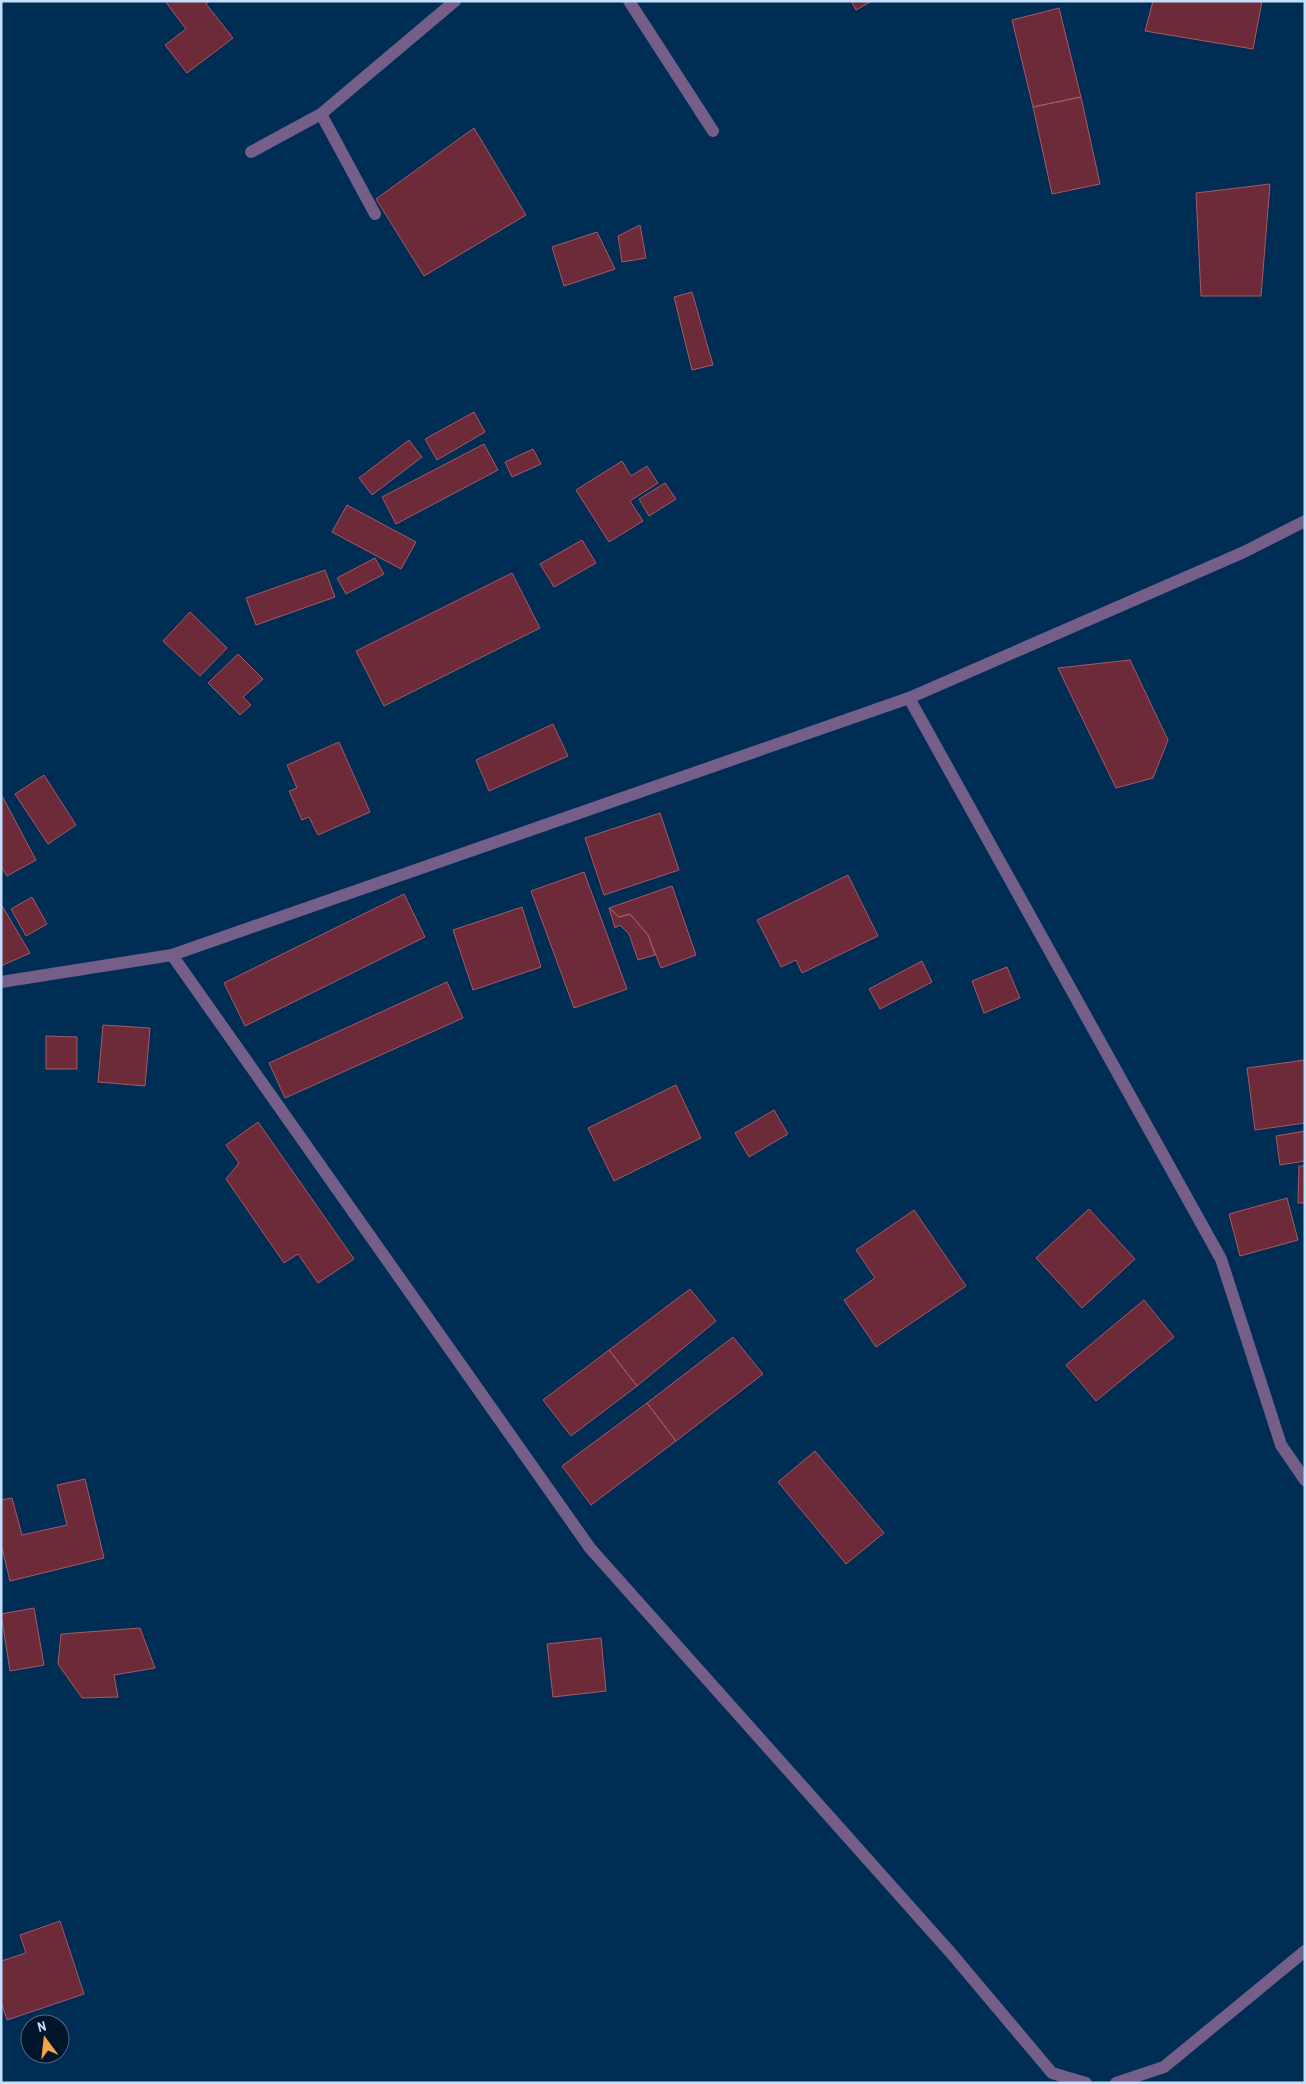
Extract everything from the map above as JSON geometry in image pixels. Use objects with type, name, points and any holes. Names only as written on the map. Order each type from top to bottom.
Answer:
[{"type":"street","points":[[252,152],[321,114],[455,1]]},
{"type":"street","points":[[629,1],[714,131]]},
{"type":"street","points":[[321,114],[375,214]]},
{"type":"street","points":[[1,982],[172,955],[909,698],[1244,552],[1305,521]]},
{"type":"street","points":[[909,698],[1221,1259],[1281,1445],[1305,1480]]},
{"type":"street","points":[[172,955],[590,1548],[951,1953],[1052,2073],[1086,2083]]},
{"type":"street","points":[[1116,2083],[1164,2067],[1305,1951]]},
{"type":"building","points":[[165,1],[209,1],[206,4],[233,38],[187,73],[165,45],[186,29]]},
{"type":"building","points":[[851,1],[872,1],[856,10]]},
{"type":"building","points":[[1153,1],[1262,1],[1253,49],[1145,31]]},
{"type":"building","points":[[1059,8],[1081,97],[1033,107],[1012,20]]},
{"type":"building","points":[[1081,97],[1100,184],[1052,194],[1033,107]]},
{"type":"building","points":[[474,128],[526,215],[424,276],[376,199]]},
{"type":"building","points":[[1270,184],[1261,296],[1201,296],[1196,193]]},
{"type":"building","points":[[640,225],[646,258],[622,262],[618,236]]},
{"type":"building","points":[[597,232],[615,269],[564,286],[552,247]]},
{"type":"building","points":[[692,292],[713,365],[692,370],[674,297]]},
{"type":"building","points":[[474,412],[485,432],[437,460],[425,439]]},
{"type":"building","points":[[409,440],[422,457],[372,495],[359,478]]},
{"type":"building","points":[[484,444],[498,470],[396,524],[382,497]]},
{"type":"building","points":[[533,449],[541,464],[512,477],[505,462]]},
{"type":"building","points":[[622,461],[631,476],[647,466],[658,483],[630,501],[643,521],[609,542],[576,490]]},
{"type":"building","points":[[665,483],[676,499],[649,516],[639,499]]},
{"type":"building","points":[[347,505],[416,542],[401,569],[332,532]]},
{"type":"building","points":[[582,540],[596,563],[554,587],[540,564]]},
{"type":"building","points":[[375,558],[384,574],[346,594],[337,578]]},
{"type":"building","points":[[325,570],[335,597],[256,625],[246,598]]},
{"type":"building","points":[[512,573],[540,628],[384,706],[356,651]]},
{"type":"building","points":[[190,612],[227,648],[200,676],[163,641]]},
{"type":"building","points":[[238,654],[263,679],[243,697],[251,705],[240,715],[208,683]]},
{"type":"building","points":[[1130,660],[1168,740],[1153,778],[1116,788],[1058,668]]},
{"type":"building","points":[[553,724],[568,756],[489,791],[476,760]]},
{"type":"building","points":[[339,742],[370,812],[318,835],[309,817],[302,820],[289,791],[297,788],[287,765]]},
{"type":"building","points":[[44,775],[76,825],[48,844],[15,794]]},
{"type":"building","points":[[1,794],[36,860],[7,876],[1,866]]},
{"type":"building","points":[[660,813],[679,870],[604,895],[585,838]]},
{"type":"building","points":[[584,872],[627,989],[574,1008],[531,891]]},
{"type":"building","points":[[848,875],[878,936],[802,973],[796,960],[781,967],[757,920]]},
{"type":"building","points":[[672,886],[696,955],[661,968],[648,935],[630,914],[619,917],[609,908]]},
{"type":"building","points":[[404,894],[425,937],[245,1026],[224,983]]},
{"type":"building","points":[[32,897],[47,924],[26,936],[11,909]]},
{"type":"building","points":[[1,904],[30,953],[1,966]]},
{"type":"building","points":[[522,907],[541,967],[473,990],[453,930]]},
{"type":"building","points":[[609,908],[619,917],[630,914],[648,935],[655,955],[638,960],[629,934],[620,925],[615,928]]},
{"type":"building","points":[[922,961],[932,982],[880,1009],[869,989]]},
{"type":"building","points":[[1007,967],[1020,998],[984,1013],[972,981]]},
{"type":"building","points":[[447,982],[463,1018],[285,1098],[269,1063]]},
{"type":"building","points":[[103,1025],[150,1028],[145,1086],[98,1082]]},
{"type":"building","points":[[46,1036],[77,1037],[77,1069],[46,1069]]},
{"type":"building","points":[[1305,1060],[1305,1123],[1255,1130],[1247,1068]]},
{"type":"building","points":[[676,1085],[701,1138],[614,1181],[588,1128]]},
{"type":"building","points":[[774,1110],[788,1134],[749,1157],[735,1133]]},
{"type":"building","points":[[258,1122],[354,1259],[318,1283],[298,1254],[284,1263],[226,1179],[239,1163],[226,1145]]},
{"type":"building","points":[[1305,1131],[1305,1161],[1280,1165],[1276,1136]]},
{"type":"building","points":[[1299,1166],[1305,1166],[1305,1203],[1298,1203]]},
{"type":"building","points":[[1287,1198],[1298,1240],[1240,1256],[1229,1214]]},
{"type":"building","points":[[1089,1209],[1135,1259],[1082,1308],[1036,1258]]},
{"type":"building","points":[[914,1210],[966,1286],[876,1347],[844,1300],[875,1278],[856,1250]]},
{"type":"building","points":[[690,1289],[716,1321],[637,1386],[609,1350]]},
{"type":"building","points":[[1144,1300],[1174,1337],[1096,1401],[1066,1365]]},
{"type":"building","points":[[733,1337],[763,1374],[676,1441],[647,1403]]},
{"type":"building","points":[[609,1350],[637,1386],[571,1436],[543,1400]]},
{"type":"building","points":[[647,1403],[676,1441],[591,1505],[562,1466]]},
{"type":"building","points":[[815,1451],[884,1533],[846,1564],[778,1482]]},
{"type":"building","points":[[85,1479],[104,1558],[10,1581],[1,1544],[1,1500],[12,1498],[22,1535],[67,1525],[57,1485]]},
{"type":"building","points":[[34,1608],[44,1665],[10,1671],[1,1614]]},
{"type":"building","points":[[140,1628],[155,1668],[114,1675],[118,1697],[82,1698],[58,1664],[61,1634]]},
{"type":"building","points":[[601,1638],[606,1691],[553,1697],[547,1644]]},
{"type":"building","points":[[60,1921],[84,1994],[20,2014],[7,2020],[1,2002],[1,1961],[26,1953],[20,1935]]}]
